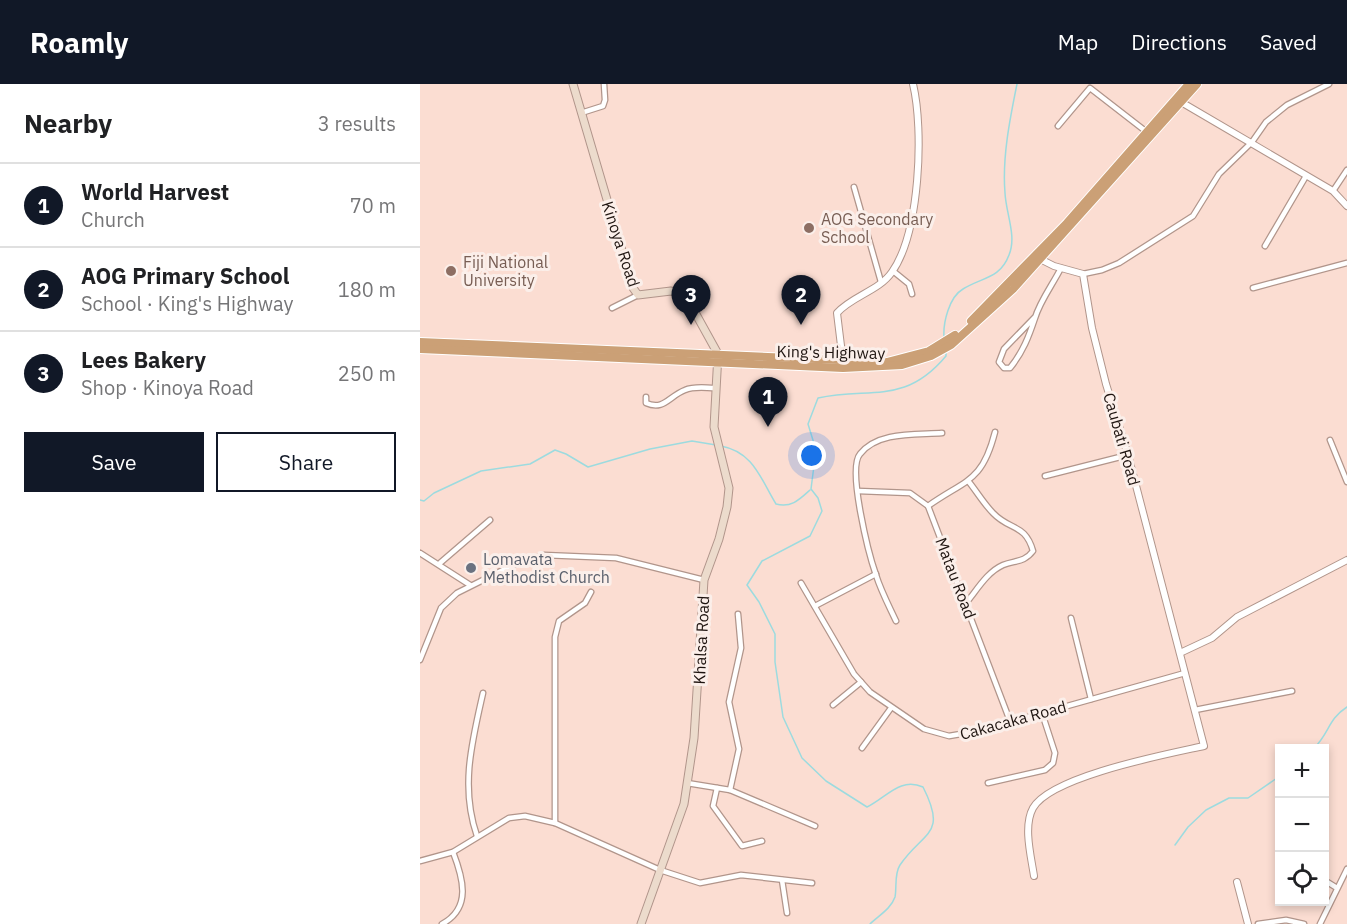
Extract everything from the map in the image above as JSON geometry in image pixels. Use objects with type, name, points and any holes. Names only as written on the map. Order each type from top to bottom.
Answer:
[{"type":"highway","name":"King's Highway","points":[[1149,134],[1189,84]]},
{"type":"highway","name":"King's Highway","points":[[420,342],[843,365],[901,360],[942,347],[951,342],[1013,289],[1149,134],[1197,84]]},
{"type":"highway","name":"King's Highway","points":[[420,349],[717,358]]},
{"type":"main road","name":"Kinoya Road","points":[[573,84],[629,280],[638,295],[671,291],[682,295],[692,307],[717,358]]},
{"type":"main road","name":"Khalsa Road","points":[[641,924],[675,833],[687,783],[694,738],[704,580],[727,507],[728,476],[714,427],[717,358]]},
{"type":"street","points":[[580,113],[603,106],[605,100],[603,84]]},
{"type":"street","points":[[843,365],[837,313],[851,300],[881,282],[893,271],[910,228],[917,176],[919,110],[913,84]]},
{"type":"street","points":[[1038,258],[1083,274],[1119,263],[1193,216],[1219,174],[1252,142],[1266,122],[1287,105],[1329,84]]},
{"type":"street","points":[[1058,126],[1086,90],[1094,86],[1149,134]]},
{"type":"street","points":[[1181,102],[1333,191],[1347,206]]},
{"type":"street","points":[[1333,191],[1347,170]]},
{"type":"street","points":[[1265,246],[1306,176]]},
{"type":"street","points":[[854,187],[881,282]]},
{"type":"street","points":[[1253,288],[1347,263]]},
{"type":"street","points":[[1035,317],[1033,328],[1018,358],[1010,368],[1004,368],[999,362],[1004,349],[1035,317],[1061,268]]},
{"type":"street","points":[[893,271],[909,284],[912,294]]},
{"type":"street","name":"Caubati Road","points":[[1034,876],[1030,828],[1032,808],[1040,799],[1072,782],[1138,761],[1204,746],[1128,455],[1092,328],[1083,274]]},
{"type":"street","points":[[612,308],[638,295]]},
{"type":"street","points":[[646,397],[646,403],[654,407],[664,405],[685,390],[715,388]]},
{"type":"street","points":[[858,491],[910,492],[928,506],[969,482],[990,451],[995,432]]},
{"type":"street","points":[[896,621],[876,574],[858,491],[856,462],[867,447],[895,436],[942,433]]},
{"type":"street","points":[[1330,440],[1347,482]]},
{"type":"street","points":[[1046,476],[1128,455]]},
{"type":"street","points":[[966,603],[988,575],[1004,565],[1021,562],[1033,552],[1029,538],[1023,531],[993,514],[969,482]]},
{"type":"street","name":"Matau Road","points":[[928,506],[1010,722]]},
{"type":"street","points":[[440,563],[490,520]]},
{"type":"street","points":[[420,553],[440,563],[470,585]]},
{"type":"street","points":[[420,660],[441,608],[470,585],[511,566],[544,555],[616,558],[704,580]]},
{"type":"street","points":[[1180,653],[1212,638],[1237,617],[1347,560]]},
{"type":"street","points":[[815,606],[876,574]]},
{"type":"street","name":"Cakacaka Road","points":[[801,583],[861,682],[891,708],[924,729],[949,736],[1010,722],[1185,673]]},
{"type":"street","points":[[555,823],[557,689],[553,656],[555,637],[559,621],[585,603],[591,592]]},
{"type":"street","points":[[730,790],[739,749],[729,702],[741,648],[738,614]]},
{"type":"street","points":[[1071,618],[1091,699]]},
{"type":"street","points":[[833,705],[861,682]]},
{"type":"street","points":[[1195,710],[1292,691]]},
{"type":"street","points":[[477,836],[468,805],[469,758],[483,693]]},
{"type":"street","points":[[862,748],[891,708]]},
{"type":"street","points":[[988,783],[1045,770],[1053,763],[1055,753],[1042,713]]},
{"type":"street","points":[[687,783],[730,790],[815,826]]},
{"type":"street","points":[[717,788],[713,806],[742,846],[762,841]]},
{"type":"street","points":[[420,861],[453,852],[509,818],[525,816],[555,823],[660,870],[700,883],[741,875],[812,883]]},
{"type":"street","points":[[442,924],[456,913],[464,894],[462,877],[453,852]]},
{"type":"street","points":[[1320,924],[1347,869]]},
{"type":"street","points":[[782,880],[787,913]]},
{"type":"street","points":[[1237,882],[1248,924]]},
{"type":"street","points":[[1329,883],[1338,888]]},
{"type":"street","points":[[1258,924],[1286,920],[1304,924]]},
{"type":"waterway","points":[[944,337],[946,318],[954,298],[963,289],[996,273],[1009,255],[1012,233],[1005,193],[1005,166],[1009,124],[1017,84]]},
{"type":"waterway","points":[[870,924],[893,901],[896,876],[900,865],[930,832],[933,824],[930,803],[923,787],[907,784],[867,807],[826,781],[802,758],[783,717],[775,662],[775,634],[759,602],[747,585],[762,561],[810,536],[822,511],[818,498],[811,489],[816,450],[808,424],[818,398],[902,388],[916,382],[931,371],[946,356],[946,351]]},
{"type":"waterway","points":[[420,500],[424,501],[434,493],[481,471],[530,464],[555,450],[588,467],[650,449],[692,441],[716,445]]},
{"type":"waterway","points":[[721,446],[732,449],[749,461],[776,504],[790,504],[810,490]]},
{"type":"waterway","points":[[1317,744],[1336,716],[1347,707]]},
{"type":"waterway","points":[[1175,845],[1188,827],[1206,810],[1229,798],[1248,798],[1275,779]]},
{"type":"place","name":"AOG Secondary School","points":[[809,228]]},
{"type":"place","name":"Fiji National University","points":[[451,271]]},
{"type":"place","name":"Lees Bakery","points":[[691,325]]},
{"type":"place","name":"AOG Primary School","points":[[801,325]]},
{"type":"place","name":"World Harvest","points":[[768,427]]},
{"type":"place","name":"Lomavata Methodist Church","points":[[471,568]]}]
